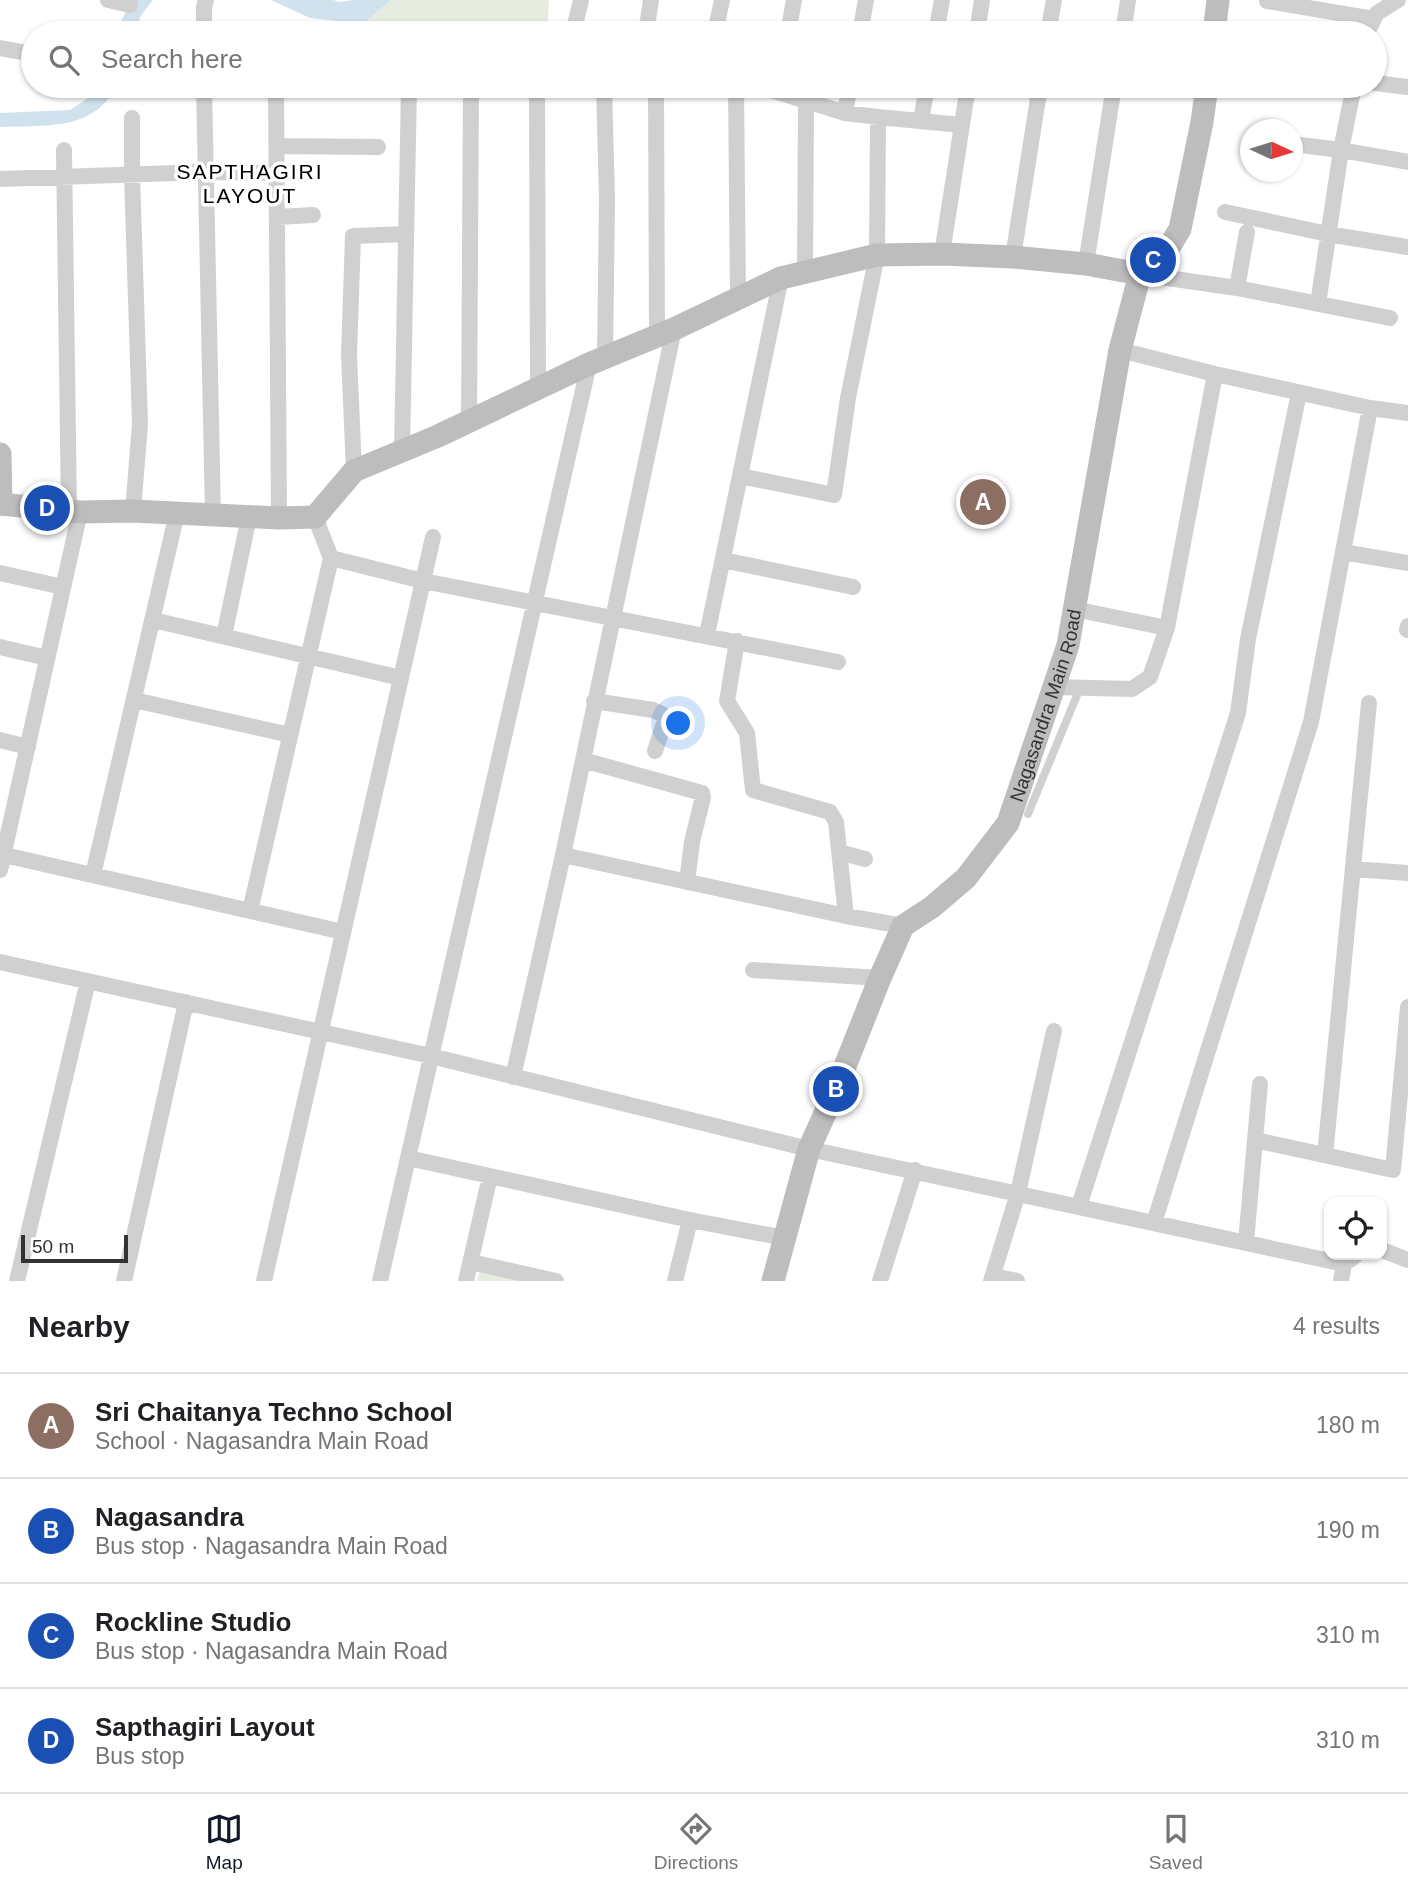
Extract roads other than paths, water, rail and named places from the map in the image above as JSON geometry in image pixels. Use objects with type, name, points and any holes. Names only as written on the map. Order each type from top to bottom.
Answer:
[{"type":"street","points":[[108,0],[130,5]]},
{"type":"street","points":[[204,21],[206,0]]},
{"type":"street","points":[[576,21],[580,0]]},
{"type":"street","points":[[648,21],[652,0]]},
{"type":"street","points":[[718,21],[722,0]]},
{"type":"street","points":[[790,21],[794,0]]},
{"type":"street","points":[[862,21],[866,0]]},
{"type":"street","points":[[938,21],[942,0]]},
{"type":"street","points":[[979,21],[982,0]]},
{"type":"street","points":[[1050,21],[1054,0]]},
{"type":"street","points":[[1125,21],[1128,0]]},
{"type":"street","points":[[1215,21],[1218,0]]},
{"type":"street","points":[[1373,21],[1377,13],[1398,0]]},
{"type":"street","points":[[1267,1],[1288,2],[1354,21]]},
{"type":"street","points":[[0,48],[21,52]]},
{"type":"street","points":[[1387,84],[1407,87]]},
{"type":"street","points":[[204,98],[213,515]]},
{"type":"street","points":[[276,98],[279,518]]},
{"type":"street","points":[[402,449],[409,98]]},
{"type":"street","points":[[469,421],[471,98]]},
{"type":"street","points":[[537,98],[538,388]]},
{"type":"street","points":[[380,1281],[535,602],[597,361],[607,200],[604,98]]},
{"type":"street","points":[[513,1077],[583,761],[665,332],[656,98]]},
{"type":"street","points":[[736,98],[738,298]]},
{"type":"street","points":[[801,98],[845,113],[962,125]]},
{"type":"street","points":[[845,113],[848,98]]},
{"type":"street","points":[[921,121],[925,98]]},
{"type":"street","points":[[942,254],[966,98]]},
{"type":"street","points":[[1013,257],[1038,98]]},
{"type":"street","points":[[1086,264],[1112,98]]},
{"type":"street","points":[[1140,274],[1153,260],[1165,254],[1180,229],[1205,98]]},
{"type":"street","points":[[1318,304],[1352,98]]},
{"type":"street","points":[[805,272],[806,100]]},
{"type":"street","points":[[740,476],[834,495],[848,398],[877,255],[878,117]]},
{"type":"street","points":[[132,118],[139,424],[133,511]]},
{"type":"street","points":[[1303,145],[1408,162]]},
{"type":"street","points":[[277,146],[378,148]]},
{"type":"street","points":[[64,150],[74,511],[63,587],[1,859],[93,875],[343,932]]},
{"type":"street","points":[[0,179],[205,172],[276,173]]},
{"type":"street","points":[[1225,212],[1328,234],[1407,247]]},
{"type":"street","points":[[277,217],[313,215]]},
{"type":"street","points":[[1237,288],[1247,232]]},
{"type":"street","points":[[354,471],[349,355],[353,236],[406,234]]},
{"type":"street","points":[[0,454],[1,504],[74,511],[315,517],[354,471],[780,278],[877,255],[1013,257],[1086,264],[1237,288],[1391,318]]},
{"type":"street","name":"Nagasandra Main Road","points":[[903,926],[932,907],[966,878],[1007,823],[1048,738],[1054,687],[1068,645],[1120,350],[1140,274]]},
{"type":"street","points":[[707,635],[780,278]]},
{"type":"street","points":[[1120,350],[1299,393],[1408,413]]},
{"type":"street","points":[[1054,687],[1132,689],[1150,677],[1167,628],[1215,374]]},
{"type":"street","points":[[1079,1206],[1238,713],[1248,639],[1299,393]]},
{"type":"street","points":[[1154,1223],[1311,722],[1370,408]]},
{"type":"street","points":[[93,875],[177,513]]},
{"type":"street","points":[[224,636],[249,517]]},
{"type":"street","points":[[250,911],[331,558],[315,517]]},
{"type":"street","points":[[264,1281],[433,537]]},
{"type":"street","points":[[1343,552],[1408,563]]},
{"type":"street","points":[[331,558],[423,581],[838,662]]},
{"type":"street","points":[[723,560],[853,587]]},
{"type":"street","points":[[0,573],[63,587]]},
{"type":"street","points":[[1074,608],[1167,628]]},
{"type":"street","points":[[153,620],[401,678]]},
{"type":"street","points":[[737,641],[727,701],[747,733],[752,790],[830,812],[836,822],[846,916]]},
{"type":"street","points":[[0,647],[47,657]]},
{"type":"street","points":[[134,700],[290,735]]},
{"type":"street","points":[[594,701],[653,710],[662,714],[665,720],[656,751]]},
{"type":"street","points":[[1325,1155],[1368,702]]},
{"type":"street","points":[[0,740],[28,747]]},
{"type":"street","points":[[583,761],[702,793],[687,882]]},
{"type":"street","points":[[839,852],[865,859]]},
{"type":"street","points":[[563,855],[903,926],[809,1149],[774,1281]]},
{"type":"street","points":[[1353,869],[1408,873]]},
{"type":"street","points":[[0,962],[431,1056],[809,1149],[1246,1242],[1324,1255]]},
{"type":"street","points":[[754,970],[880,978]]},
{"type":"street","points":[[17,1281],[88,981]]},
{"type":"street","points":[[124,1281],[186,1002]]},
{"type":"street","points":[[1255,1140],[1393,1170],[1408,1007]]},
{"type":"street","points":[[1017,1281],[992,1278],[1018,1193],[1054,1031]]},
{"type":"street","points":[[1246,1242],[1260,1084]]},
{"type":"street","points":[[408,1158],[690,1220],[785,1238]]},
{"type":"street","points":[[880,1281],[915,1170]]},
{"type":"street","points":[[466,1281],[490,1176]]},
{"type":"street","points":[[675,1281],[690,1220]]},
{"type":"street","points":[[1387,1253],[1408,1260]]},
{"type":"street","points":[[1341,1281],[1350,1260]]},
{"type":"street","points":[[471,1262],[556,1281]]},
{"type":"lane","points":[[1028,814],[1048,738],[1080,688]]},
{"type":"water","points":[[132,0],[153,0],[139,21],[122,19]]},
{"type":"water","points":[[271,0],[391,0],[366,21],[310,18]]},
{"type":"water","points":[[88,98],[108,98],[95,112],[81,119],[50,125],[0,127],[0,113],[70,110]]},
{"type":"place","name":"Rockline Studio","points":[[1153,260]]},
{"type":"place","name":"Sri Chaitanya Techno School","points":[[983,502]]},
{"type":"place","name":"Sapthagiri Layout","points":[[47,508]]},
{"type":"place","name":"Nagasandra","points":[[836,1089]]},
{"type":"district","name":"SAPTHAGIRI LAYOUT","points":[[250,183]]}]
